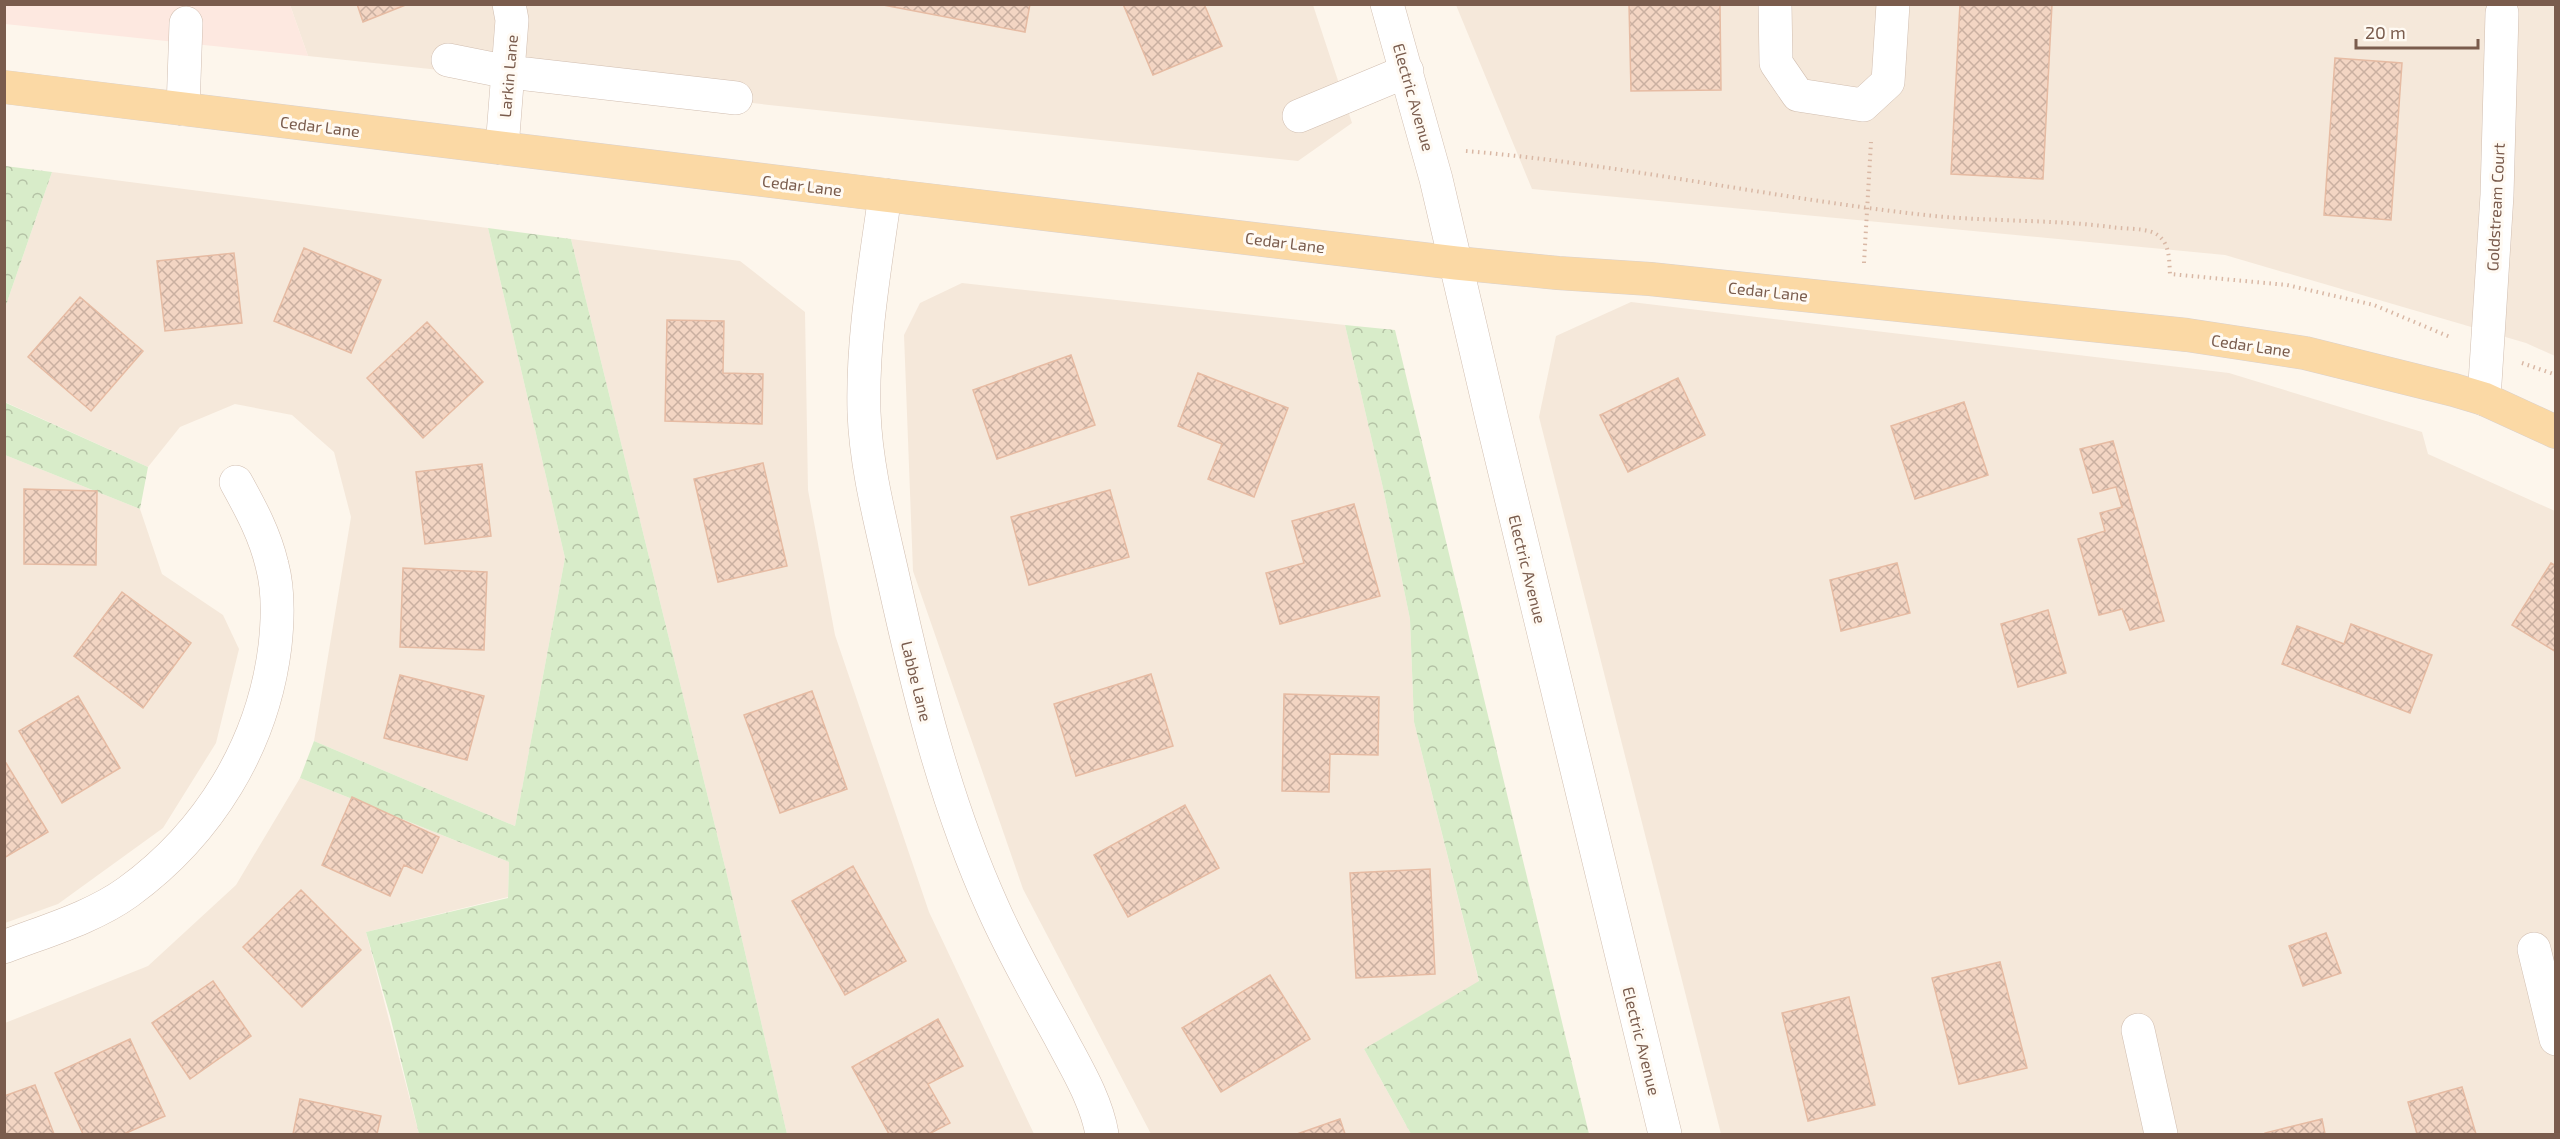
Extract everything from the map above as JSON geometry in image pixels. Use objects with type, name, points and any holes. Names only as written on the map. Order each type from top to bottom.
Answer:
[{"type":"main road","name":"Cedar Lane","points":[[4,87],[1456,263],[1650,279],[2176,334],[2305,352],[2484,399],[2556,432]]},
{"type":"street","name":"Larkin Lane","points":[[502,148],[512,20],[509,4]]},
{"type":"street","name":"Electric Avenue","points":[[1387,4],[1436,179],[1665,1134]]},
{"type":"street","points":[[1775,4],[1776,63],[1798,94],[1863,105],[1888,82],[1893,4]]},
{"type":"street","name":"Goldstream Court","points":[[2484,399],[2497,195],[2502,13]]},
{"type":"street","points":[[183,109],[186,23]]},
{"type":"street","points":[[448,60],[508,72],[736,98]]},
{"type":"street","points":[[1299,116],[1407,71]]},
{"type":"street","name":"Labbe Lane","points":[[885,195],[865,340],[864,413],[871,476],[913,665],[935,749],[975,866],[993,909],[1083,1081],[1102,1134]]},
{"type":"street","points":[[4,947],[89,913],[127,892],[172,855],[211,812],[233,776],[260,717],[271,678],[279,617],[273,566],[258,520],[236,482]]},
{"type":"street","points":[[2534,949],[2556,1039]]},
{"type":"street","points":[[2139,1030],[2161,1134]]},
{"type":"path","points":[[1862,300],[1874,95]]},
{"type":"path","points":[[1464,151],[1538,157],[1696,183],[1927,216],[2091,224],[2151,232],[2162,238],[2169,251],[2170,274],[2287,285],[2363,303],[2556,375]]},
{"type":"shaded area","points":[[5,5],[290,5],[308,56],[5,24]]},
{"type":"shaded area","points":[[290,5],[1313,5],[1352,123],[1298,161],[308,56]]},
{"type":"shaded area","points":[[1456,5],[2555,5],[2555,356],[2526,343],[2225,255],[1532,189]]},
{"type":"shaded area","points":[[52,172],[488,228],[565,558],[515,826],[314,741],[351,517],[334,452],[292,415],[235,404],[180,427],[148,467],[5,402],[5,308]]},
{"type":"shaded area","points":[[571,239],[740,261],[805,312],[808,490],[835,635],[929,912],[1034,1134],[787,1134],[729,883]]},
{"type":"shaded area","points":[[962,283],[1345,325],[1383,488],[1410,619],[1414,722],[1479,982],[1364,1049],[1411,1134],[1151,1134],[1023,889],[913,571],[904,335],[920,303]]},
{"type":"shaded area","points":[[1631,302],[2229,373],[2422,432],[2428,454],[2555,511],[2555,1134],[1721,1134],[1539,417],[1556,336]]},
{"type":"shaded area","points":[[5,455],[140,509],[162,574],[223,615],[239,649],[216,743],[163,828],[58,904],[5,923]]},
{"type":"shaded area","points":[[300,778],[509,862],[508,897],[366,932],[419,1134],[5,1134],[5,1023],[148,966],[236,885]]},
{"type":"green space","points":[[4,166],[52,172],[5,308]]},
{"type":"green space","points":[[488,228],[571,239],[729,883],[787,1134],[419,1134],[390,1016],[366,932],[508,898],[509,862],[300,778],[314,741],[515,826],[565,558]]},
{"type":"green space","points":[[1345,325],[1395,330],[1589,1134],[1411,1134],[1364,1049],[1479,981],[1414,722],[1410,619],[1383,488]]},
{"type":"green space","points":[[4,402],[148,467],[140,509],[5,455]]},
{"type":"building","points":[[357,4],[408,4],[363,22]]},
{"type":"building","points":[[878,4],[1030,4],[1025,32]]},
{"type":"building","points":[[1123,4],[1204,4],[1222,46],[1153,75]]},
{"type":"building","points":[[1629,4],[1720,4],[1721,90],[1631,91]]},
{"type":"building","points":[[1960,4],[2052,4],[2043,179],[1951,174]]},
{"type":"building","points":[[2335,58],[2402,63],[2391,220],[2324,215]]},
{"type":"building","points":[[304,248],[381,280],[351,353],[274,321]]},
{"type":"building","points":[[234,253],[242,323],[165,331],[157,261]]},
{"type":"building","points":[[80,297],[143,351],[91,411],[28,357]]},
{"type":"building","points":[[667,320],[724,321],[723,373],[763,374],[762,424],[665,421]]},
{"type":"building","points":[[427,322],[483,382],[423,438],[367,378]]},
{"type":"building","points":[[1071,355],[1095,425],[997,459],[973,390]]},
{"type":"building","points":[[1198,373],[1288,408],[1254,497],[1208,479],[1222,444],[1178,426]]},
{"type":"building","points":[[1678,378],[1705,435],[1628,472],[1600,415]]},
{"type":"building","points":[[1964,402],[1988,475],[1915,499],[1891,426]]},
{"type":"building","points":[[2113,441],[2164,621],[2130,630],[2122,609],[2099,615],[2078,539],[2105,531],[2100,513],[2122,507],[2116,487],[2093,493],[2080,449]]},
{"type":"building","points":[[763,463],[787,566],[718,582],[694,479]]},
{"type":"building","points":[[482,464],[491,536],[425,544],[416,472]]},
{"type":"building","points":[[24,489],[97,491],[96,565],[24,564]]},
{"type":"building","points":[[1110,490],[1129,557],[1029,585],[1011,517]]},
{"type":"building","points":[[1354,504],[1380,596],[1280,624],[1266,573],[1304,563],[1292,521]]},
{"type":"building","points":[[1897,563],[1910,613],[1841,631],[1830,580]]},
{"type":"building","points":[[2551,563],[2556,566],[2556,652],[2512,625]]},
{"type":"building","points":[[403,568],[487,572],[484,650],[400,647]]},
{"type":"building","points":[[122,592],[191,643],[143,708],[74,656]]},
{"type":"building","points":[[2048,610],[2066,673],[2018,687],[2001,624]]},
{"type":"building","points":[[2351,624],[2432,655],[2410,713],[2282,664],[2297,626],[2344,644]]},
{"type":"building","points":[[1151,674],[1173,746],[1076,776],[1054,704]]},
{"type":"building","points":[[400,675],[484,696],[467,760],[384,738]]},
{"type":"building","points":[[812,691],[847,789],[780,813],[744,715]]},
{"type":"building","points":[[1284,694],[1379,697],[1378,755],[1330,754],[1329,792],[1282,791]]},
{"type":"building","points":[[78,696],[120,768],[62,803],[19,731]]},
{"type":"building","points":[[6,763],[48,832],[4,858],[4,764]]},
{"type":"building","points":[[352,797],[439,837],[422,873],[404,865],[390,896],[322,865]]},
{"type":"building","points":[[1185,805],[1219,868],[1128,917],[1094,855]]},
{"type":"building","points":[[853,866],[906,961],[845,995],[792,901]]},
{"type":"building","points":[[1430,869],[1435,974],[1356,978],[1350,873]]},
{"type":"building","points":[[301,890],[361,950],[302,1007],[243,947]]},
{"type":"building","points":[[2326,933],[2341,973],[2303,986],[2289,946]]},
{"type":"building","points":[[2000,962],[2027,1068],[1959,1084],[1932,978]]},
{"type":"building","points":[[1270,975],[1310,1039],[1221,1092],[1182,1028]]},
{"type":"building","points":[[213,981],[251,1036],[190,1079],[152,1023]]},
{"type":"building","points":[[1849,997],[1875,1105],[1808,1121],[1782,1013]]},
{"type":"building","points":[[938,1019],[963,1066],[928,1084],[950,1123],[929,1134],[889,1134],[852,1067]]},
{"type":"building","points":[[130,1039],[165,1116],[124,1134],[83,1134],[55,1073]]},
{"type":"building","points":[[35,1085],[54,1134],[4,1134],[4,1096]]},
{"type":"building","points":[[2462,1087],[2476,1134],[2417,1134],[2408,1102]]},
{"type":"building","points":[[300,1099],[381,1116],[377,1134],[293,1134]]},
{"type":"building","points":[[1340,1119],[1345,1134],[1297,1134]]},
{"type":"building","points":[[2322,1119],[2325,1134],[2265,1134],[2265,1133]]}]
